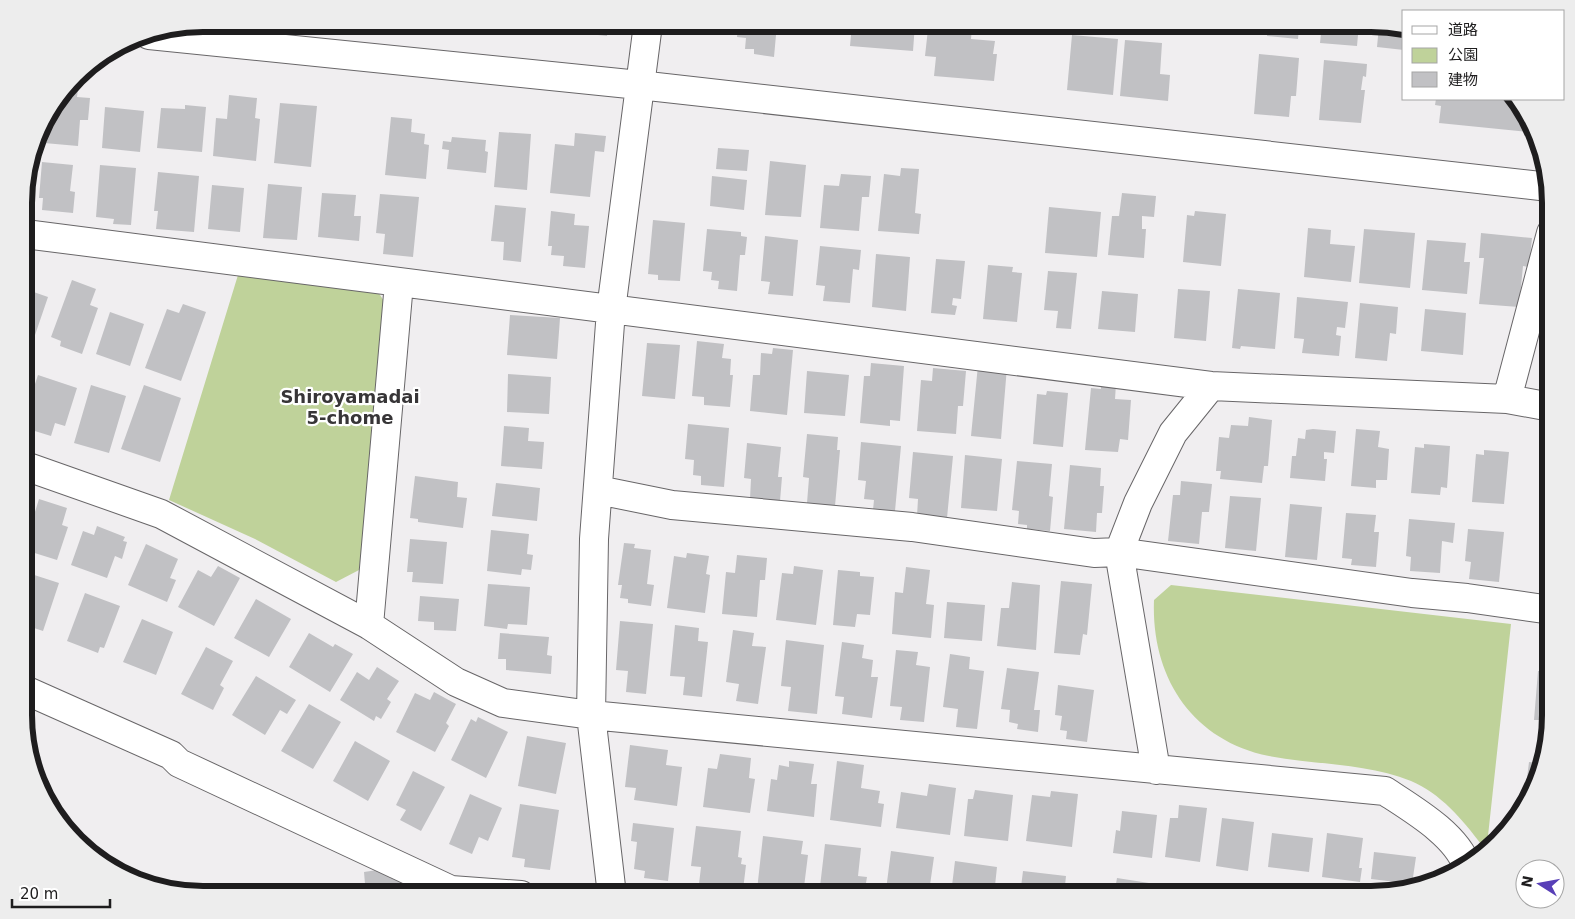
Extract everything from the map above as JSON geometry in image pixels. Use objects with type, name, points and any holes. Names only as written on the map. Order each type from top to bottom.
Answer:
[{"type":"street","points":[[611,886],[591,715],[594,539],[611,310],[647,33]]},
{"type":"street","points":[[167,37],[640,85],[1541,186]]},
{"type":"street","points":[[32,235],[1211,386],[1507,399],[1542,405]]},
{"type":"street","points":[[1507,399],[1542,267]]},
{"type":"street","points":[[369,625],[399,282]]},
{"type":"street","points":[[1156,770],[1119,552],[1138,503],[1173,433],[1211,386]]},
{"type":"street","points":[[32,468],[162,514],[369,625],[456,682],[503,703],[591,715],[1385,791],[1431,822],[1468,858]]},
{"type":"street","points":[[598,490],[672,505],[912,527],[1094,553],[1119,552],[1412,593],[1467,598],[1542,609]]},
{"type":"street","points":[[32,693],[171,755],[179,763],[436,886]]},
{"type":"green space","points":[[238,275],[376,289],[390,310],[359,570],[336,582],[255,539],[169,500]]},
{"type":"green space","points":[[1171,585],[1511,624],[1487,841],[1483,844],[1481,844],[1450,808],[1422,786],[1411,781],[1377,771],[1269,756],[1242,748],[1218,736],[1198,720],[1181,700],[1169,679],[1160,654],[1155,628],[1154,600]]},
{"type":"building","points":[[851,32],[914,32],[913,51],[850,46]]},
{"type":"building","points":[[928,32],[972,32],[971,39],[995,41],[993,54],[997,54],[994,81],[934,76],[936,57],[925,56]]},
{"type":"building","points":[[1267,32],[1299,32],[1298,39],[1267,36]]},
{"type":"building","points":[[1321,32],[1358,32],[1357,46],[1320,43]]},
{"type":"building","points":[[580,33],[607,33],[607,36]]},
{"type":"building","points":[[737,33],[776,33],[774,57],[754,54],[754,49],[745,49],[746,38],[737,37]]},
{"type":"building","points":[[1378,33],[1402,35],[1402,50],[1377,47]]},
{"type":"building","points":[[1072,35],[1118,39],[1113,95],[1067,90]]},
{"type":"building","points":[[1125,40],[1162,43],[1160,74],[1170,75],[1168,101],[1120,96]]},
{"type":"building","points":[[1259,54],[1299,58],[1296,96],[1291,96],[1289,117],[1254,114]]},
{"type":"building","points":[[1324,60],[1367,64],[1366,77],[1363,76],[1361,90],[1365,90],[1361,123],[1319,120]]},
{"type":"building","points":[[78,88],[77,97],[90,98],[88,120],[80,120],[78,146],[44,143],[61,108]]},
{"type":"building","points":[[229,95],[257,98],[255,118],[260,119],[256,161],[213,156],[216,118],[227,119]]},
{"type":"building","points":[[1436,100],[1507,100],[1514,108],[1527,132],[1439,123],[1441,106],[1435,105]]},
{"type":"building","points":[[280,103],[317,106],[311,167],[274,163]]},
{"type":"building","points":[[185,105],[206,107],[202,152],[157,148],[161,108],[185,109]]},
{"type":"building","points":[[105,107],[144,111],[140,152],[102,148]]},
{"type":"building","points":[[391,117],[412,119],[411,132],[425,134],[424,144],[429,145],[426,179],[385,175]]},
{"type":"building","points":[[499,132],[531,134],[527,190],[494,187]]},
{"type":"building","points":[[575,133],[606,136],[604,152],[595,151],[590,197],[550,193],[555,144],[574,146]]},
{"type":"building","points":[[452,137],[486,140],[485,151],[488,152],[486,173],[447,169],[449,150],[442,149],[443,141],[451,142]]},
{"type":"building","points":[[718,148],[749,150],[747,171],[716,169]]},
{"type":"building","points":[[770,161],[806,165],[801,217],[765,215]]},
{"type":"building","points":[[42,162],[73,165],[70,191],[75,192],[73,213],[42,210],[43,198],[39,198]]},
{"type":"building","points":[[100,165],[136,168],[131,225],[113,224],[114,219],[96,217]]},
{"type":"building","points":[[901,168],[919,169],[915,213],[921,214],[919,234],[878,231],[884,174],[900,176]]},
{"type":"building","points":[[158,172],[199,176],[194,232],[156,229],[158,211],[154,211]]},
{"type":"building","points":[[841,174],[871,176],[869,197],[862,197],[859,231],[820,228],[824,185],[839,186]]},
{"type":"building","points":[[712,176],[747,180],[744,210],[710,206]]},
{"type":"building","points":[[268,184],[302,187],[297,240],[263,238]]},
{"type":"building","points":[[212,185],[244,188],[240,232],[208,229]]},
{"type":"building","points":[[322,193],[356,195],[354,216],[361,216],[359,241],[318,237]]},
{"type":"building","points":[[1122,193],[1156,196],[1154,217],[1142,216],[1142,229],[1146,229],[1144,258],[1108,255],[1112,216],[1119,216]]},
{"type":"building","points":[[380,194],[419,197],[413,257],[383,254],[385,234],[376,233]]},
{"type":"building","points":[[495,205],[526,208],[521,262],[503,260],[504,242],[491,241]]},
{"type":"building","points":[[1049,207],[1101,212],[1097,257],[1045,253]]},
{"type":"building","points":[[551,211],[575,214],[574,225],[589,226],[585,268],[563,266],[564,256],[551,255],[552,246],[548,246]]},
{"type":"building","points":[[1195,211],[1226,214],[1221,266],[1183,262],[1187,215],[1194,216]]},
{"type":"building","points":[[653,220],[685,223],[680,281],[658,280],[658,275],[648,274]]},
{"type":"building","points":[[1308,228],[1331,230],[1330,244],[1355,246],[1351,282],[1304,277]]},
{"type":"building","points":[[707,229],[741,232],[741,236],[747,237],[745,255],[740,255],[737,291],[718,289],[719,281],[711,280],[712,272],[703,271]]},
{"type":"building","points":[[1364,229],[1415,233],[1410,288],[1359,283]]},
{"type":"building","points":[[1481,233],[1532,238],[1529,267],[1523,266],[1519,307],[1479,304],[1484,258],[1479,258]]},
{"type":"building","points":[[765,236],[798,240],[793,296],[768,294],[770,282],[761,281]]},
{"type":"building","points":[[1427,240],[1466,243],[1464,262],[1470,262],[1467,294],[1422,290]]},
{"type":"building","points":[[820,246],[861,250],[859,270],[853,269],[850,303],[823,301],[825,286],[816,285]]},
{"type":"building","points":[[876,254],[910,257],[906,311],[872,307]]},
{"type":"building","points":[[936,259],[965,261],[961,299],[953,298],[952,305],[957,306],[955,315],[931,313]]},
{"type":"building","points":[[988,265],[1013,267],[1012,272],[1022,273],[1017,322],[983,319]]},
{"type":"building","points":[[1048,271],[1077,273],[1071,329],[1056,328],[1058,311],[1044,310]]},
{"type":"building","points":[[72,280],[96,289],[90,305],[98,308],[82,354],[60,346],[61,341],[51,337]]},
{"type":"building","points":[[1178,289],[1210,291],[1206,341],[1174,338]]},
{"type":"building","points":[[1238,289],[1280,293],[1275,349],[1241,346],[1240,349],[1232,348]]},
{"type":"building","points":[[32,291],[48,297],[34,338],[32,337]]},
{"type":"building","points":[[1102,291],[1138,294],[1135,332],[1098,329]]},
{"type":"building","points":[[1297,297],[1348,302],[1345,328],[1337,327],[1336,335],[1341,336],[1339,356],[1302,353],[1304,339],[1294,338]]},
{"type":"building","points":[[1360,303],[1398,307],[1396,334],[1390,333],[1387,361],[1355,358]]},
{"type":"building","points":[[183,304],[206,312],[181,381],[145,368],[167,309],[179,313]]},
{"type":"building","points":[[1425,309],[1466,313],[1463,355],[1421,351]]},
{"type":"building","points":[[110,312],[144,324],[130,366],[96,354]]},
{"type":"building","points":[[510,315],[560,318],[557,359],[507,355]]},
{"type":"building","points":[[697,341],[724,344],[722,358],[731,359],[730,375],[733,375],[730,407],[704,405],[704,397],[692,396]]},
{"type":"building","points":[[647,343],[680,345],[675,399],[642,396]]},
{"type":"building","points":[[773,348],[793,350],[787,415],[750,411],[753,375],[760,375],[761,353],[772,354]]},
{"type":"building","points":[[871,363],[904,366],[900,421],[890,420],[890,426],[860,423],[864,376],[870,376]]},
{"type":"building","points":[[978,365],[1007,367],[1001,439],[971,436]]},
{"type":"building","points":[[933,368],[966,371],[963,406],[958,406],[956,434],[917,431],[921,380],[932,381]]},
{"type":"building","points":[[807,371],[849,375],[845,416],[804,413]]},
{"type":"building","points":[[508,374],[551,377],[549,414],[507,412]]},
{"type":"building","points":[[38,375],[77,388],[65,426],[55,423],[51,436],[32,430],[32,393]]},
{"type":"building","points":[[1101,383],[1116,384],[1115,399],[1131,400],[1128,440],[1120,439],[1118,452],[1085,450],[1091,388],[1101,389]]},
{"type":"building","points":[[91,385],[126,396],[109,453],[74,443]]},
{"type":"building","points":[[144,385],[181,398],[160,462],[121,449]]},
{"type":"building","points":[[1047,391],[1068,393],[1063,447],[1033,444],[1037,394],[1046,395]]},
{"type":"building","points":[[1249,417],[1272,420],[1268,466],[1264,466],[1262,483],[1220,479],[1221,471],[1216,471],[1219,437],[1229,438],[1231,425],[1248,426]]},
{"type":"building","points":[[688,424],[729,428],[724,487],[701,485],[701,476],[693,475],[694,460],[685,459]]},
{"type":"building","points":[[504,426],[529,428],[528,441],[544,442],[542,469],[501,466]]},
{"type":"building","points":[[1356,429],[1380,431],[1378,447],[1389,449],[1387,480],[1376,480],[1376,488],[1351,486]]},
{"type":"building","points":[[1306,430],[1336,431],[1334,453],[1324,452],[1324,459],[1327,459],[1325,481],[1290,478],[1292,456],[1296,456],[1298,438],[1305,439]]},
{"type":"building","points":[[807,434],[838,437],[837,450],[840,450],[835,506],[807,503],[809,478],[803,477]]},
{"type":"building","points":[[861,442],[901,446],[895,511],[873,510],[874,500],[864,499],[866,481],[858,480]]},
{"type":"building","points":[[747,443],[781,447],[778,477],[782,477],[780,501],[750,499],[751,479],[744,478]]},
{"type":"building","points":[[1424,444],[1450,446],[1447,488],[1441,487],[1440,495],[1411,493],[1415,447],[1424,448]]},
{"type":"building","points":[[1484,450],[1509,452],[1504,504],[1472,502],[1476,454],[1484,455]]},
{"type":"building","points":[[913,452],[953,456],[947,518],[917,516],[918,499],[909,498]]},
{"type":"building","points":[[965,455],[1002,459],[997,511],[961,508]]},
{"type":"building","points":[[1017,461],[1052,464],[1049,496],[1053,497],[1050,531],[1027,529],[1027,525],[1018,524],[1019,511],[1012,510]]},
{"type":"building","points":[[1070,465],[1101,468],[1100,486],[1104,486],[1102,513],[1097,513],[1096,532],[1064,529]]},
{"type":"building","points":[[415,476],[458,482],[457,497],[467,498],[463,528],[418,522],[418,519],[410,518]]},
{"type":"building","points":[[1181,481],[1212,484],[1209,512],[1202,512],[1199,544],[1168,541],[1173,495],[1180,495]]},
{"type":"building","points":[[496,483],[540,488],[537,521],[492,516]]},
{"type":"building","points":[[1230,496],[1261,498],[1256,551],[1225,548]]},
{"type":"building","points":[[39,499],[67,508],[62,525],[68,527],[57,560],[32,552],[32,511],[35,512]]},
{"type":"building","points":[[1290,504],[1322,507],[1317,560],[1285,557]]},
{"type":"building","points":[[1346,513],[1376,515],[1374,532],[1379,532],[1376,567],[1351,565],[1352,559],[1342,558]]},
{"type":"building","points":[[1409,519],[1455,523],[1453,543],[1442,541],[1440,573],[1410,571],[1411,557],[1406,556]]},
{"type":"building","points":[[97,526],[125,537],[123,541],[127,542],[122,559],[115,556],[107,578],[71,565],[83,531],[94,535]]},
{"type":"building","points":[[1468,529],[1504,532],[1499,582],[1469,579],[1471,562],[1465,561]]},
{"type":"building","points":[[491,530],[529,534],[527,554],[533,555],[531,570],[522,569],[521,575],[487,571]]},
{"type":"building","points":[[410,539],[447,542],[443,584],[412,582],[413,572],[407,572]]},
{"type":"building","points":[[624,543],[635,544],[634,548],[651,550],[647,584],[654,585],[651,606],[628,603],[628,599],[620,598],[622,585],[618,585]]},
{"type":"building","points":[[146,544],[178,559],[170,578],[176,580],[167,602],[128,585]]},
{"type":"building","points":[[687,553],[709,556],[706,574],[710,575],[705,613],[667,608],[674,556],[686,558]]},
{"type":"building","points":[[737,555],[767,558],[765,580],[760,580],[757,617],[722,614],[726,572],[735,573]]},
{"type":"building","points":[[218,566],[240,578],[214,626],[178,607],[198,570],[211,577]]},
{"type":"building","points":[[794,566],[823,570],[816,625],[776,620],[782,573],[793,574]]},
{"type":"building","points":[[906,567],[930,570],[926,604],[934,605],[931,638],[892,634],[895,592],[903,593]]},
{"type":"building","points":[[838,570],[860,572],[860,576],[874,577],[870,615],[857,614],[855,627],[833,625]]},
{"type":"building","points":[[32,574],[59,583],[43,631],[32,627]]},
{"type":"building","points":[[1061,581],[1092,584],[1087,635],[1083,634],[1080,655],[1054,653]]},
{"type":"building","points":[[1012,582],[1040,585],[1036,650],[997,646],[1001,608],[1009,608]]},
{"type":"building","points":[[488,584],[530,587],[527,625],[508,624],[507,629],[484,626]]},
{"type":"building","points":[[85,593],[120,606],[104,648],[100,647],[98,653],[67,641]]},
{"type":"building","points":[[420,596],[459,599],[456,631],[434,630],[434,622],[418,621]]},
{"type":"building","points":[[256,599],[291,619],[269,657],[234,638]]},
{"type":"building","points":[[947,602],[985,605],[982,641],[944,638]]},
{"type":"building","points":[[142,619],[173,632],[156,675],[123,662]]},
{"type":"building","points":[[620,621],[653,624],[646,694],[626,692],[628,671],[616,670]]},
{"type":"building","points":[[675,625],[699,628],[698,641],[708,642],[702,697],[683,695],[685,677],[670,676]]},
{"type":"building","points":[[733,630],[754,633],[752,646],[766,647],[758,704],[736,701],[739,684],[726,682]]},
{"type":"building","points":[[309,633],[333,647],[335,644],[353,654],[330,692],[289,667]]},
{"type":"building","points":[[500,633],[549,637],[547,655],[552,656],[551,674],[506,670],[506,659],[498,659]]},
{"type":"building","points":[[786,640],[824,645],[817,714],[788,711],[791,687],[781,686]]},
{"type":"building","points":[[842,642],[864,645],[862,658],[873,660],[871,677],[878,677],[872,718],[842,714],[844,697],[835,696]]},
{"type":"building","points":[[206,647],[233,661],[220,685],[224,688],[213,710],[181,694]]},
{"type":"building","points":[[896,650],[918,652],[916,665],[930,667],[924,722],[900,720],[902,707],[890,706]]},
{"type":"building","points":[[950,654],[970,657],[969,669],[984,671],[977,729],[956,727],[958,709],[943,707]]},
{"type":"building","points":[[377,667],[399,681],[387,699],[391,702],[381,719],[376,716],[374,721],[340,700],[357,672],[369,680]]},
{"type":"building","points":[[1007,668],[1039,672],[1034,710],[1040,710],[1038,732],[1017,729],[1018,724],[1009,722],[1010,710],[1001,709]]},
{"type":"building","points":[[1538,671],[1542,671],[1541,732],[1541,720],[1534,720]]},
{"type":"building","points":[[256,676],[296,700],[287,714],[280,710],[265,735],[232,715]]},
{"type":"building","points":[[1058,685],[1094,690],[1087,742],[1066,739],[1067,731],[1060,730],[1062,716],[1055,715]]},
{"type":"building","points":[[434,692],[456,704],[446,723],[449,726],[435,752],[396,732],[415,693],[430,700]]},
{"type":"building","points":[[309,704],[341,722],[313,769],[281,751]]},
{"type":"building","points":[[478,717],[508,732],[486,778],[451,760],[471,719],[476,722]]},
{"type":"building","points":[[527,736],[566,743],[556,794],[518,786]]},
{"type":"building","points":[[355,741],[390,761],[368,801],[333,781]]},
{"type":"building","points":[[630,745],[668,750],[666,765],[682,767],[677,806],[634,800],[636,788],[625,787]]},
{"type":"building","points":[[720,754],[751,758],[749,778],[755,779],[750,813],[703,807],[708,768],[717,769]]},
{"type":"building","points":[[789,761],[814,764],[811,784],[817,784],[814,817],[767,811],[771,779],[777,780],[779,765],[789,767]]},
{"type":"building","points":[[837,761],[864,765],[861,788],[880,791],[878,803],[884,804],[881,827],[830,820]]},
{"type":"building","points":[[1529,762],[1536,763],[1529,781],[1526,788]]},
{"type":"building","points":[[413,771],[445,787],[421,831],[400,820],[406,810],[396,805]]},
{"type":"building","points":[[929,784],[956,788],[950,835],[896,828],[901,792],[927,796]]},
{"type":"building","points":[[975,790],[1013,795],[1008,841],[964,836],[968,799],[973,799]]},
{"type":"building","points":[[1051,791],[1078,794],[1072,847],[1026,841],[1032,795],[1050,797]]},
{"type":"building","points":[[470,794],[502,808],[488,841],[479,837],[472,854],[449,844]]},
{"type":"building","points":[[520,804],[559,810],[550,870],[524,867],[525,859],[512,857]]},
{"type":"building","points":[[1179,805],[1207,808],[1200,862],[1165,857],[1170,818],[1178,818]]},
{"type":"building","points":[[1122,811],[1157,815],[1152,858],[1113,853],[1116,830],[1120,831]]},
{"type":"building","points":[[1222,818],[1254,822],[1248,871],[1216,866]]},
{"type":"building","points":[[633,823],[674,828],[668,881],[644,878],[645,871],[634,869],[637,842],[631,841]]},
{"type":"building","points":[[696,826],[741,831],[738,857],[742,858],[741,864],[746,865],[743,886],[699,884],[701,867],[691,866]]},
{"type":"building","points":[[1272,833],[1313,838],[1309,872],[1268,867]]},
{"type":"building","points":[[1327,833],[1363,838],[1359,868],[1362,868],[1360,882],[1322,877]]},
{"type":"building","points":[[763,836],[803,841],[801,854],[808,855],[804,886],[757,886]]},
{"type":"building","points":[[825,844],[861,848],[858,876],[867,877],[866,886],[820,886]]},
{"type":"building","points":[[891,851],[934,857],[930,885],[935,886],[887,886]]},
{"type":"building","points":[[1374,852],[1416,857],[1412,881],[1404,883],[1371,879]]},
{"type":"building","points":[[955,861],[997,867],[995,886],[952,886]]},
{"type":"building","points":[[384,869],[414,880],[415,886],[347,886],[365,884],[364,872]]},
{"type":"building","points":[[1023,871],[1066,876],[1065,886],[1021,886]]},
{"type":"building","points":[[1117,878],[1149,883],[1149,886],[1116,886]]},
{"type":"district","name":"Shiroyamadai 5-chome","points":[[350,407]]}]
